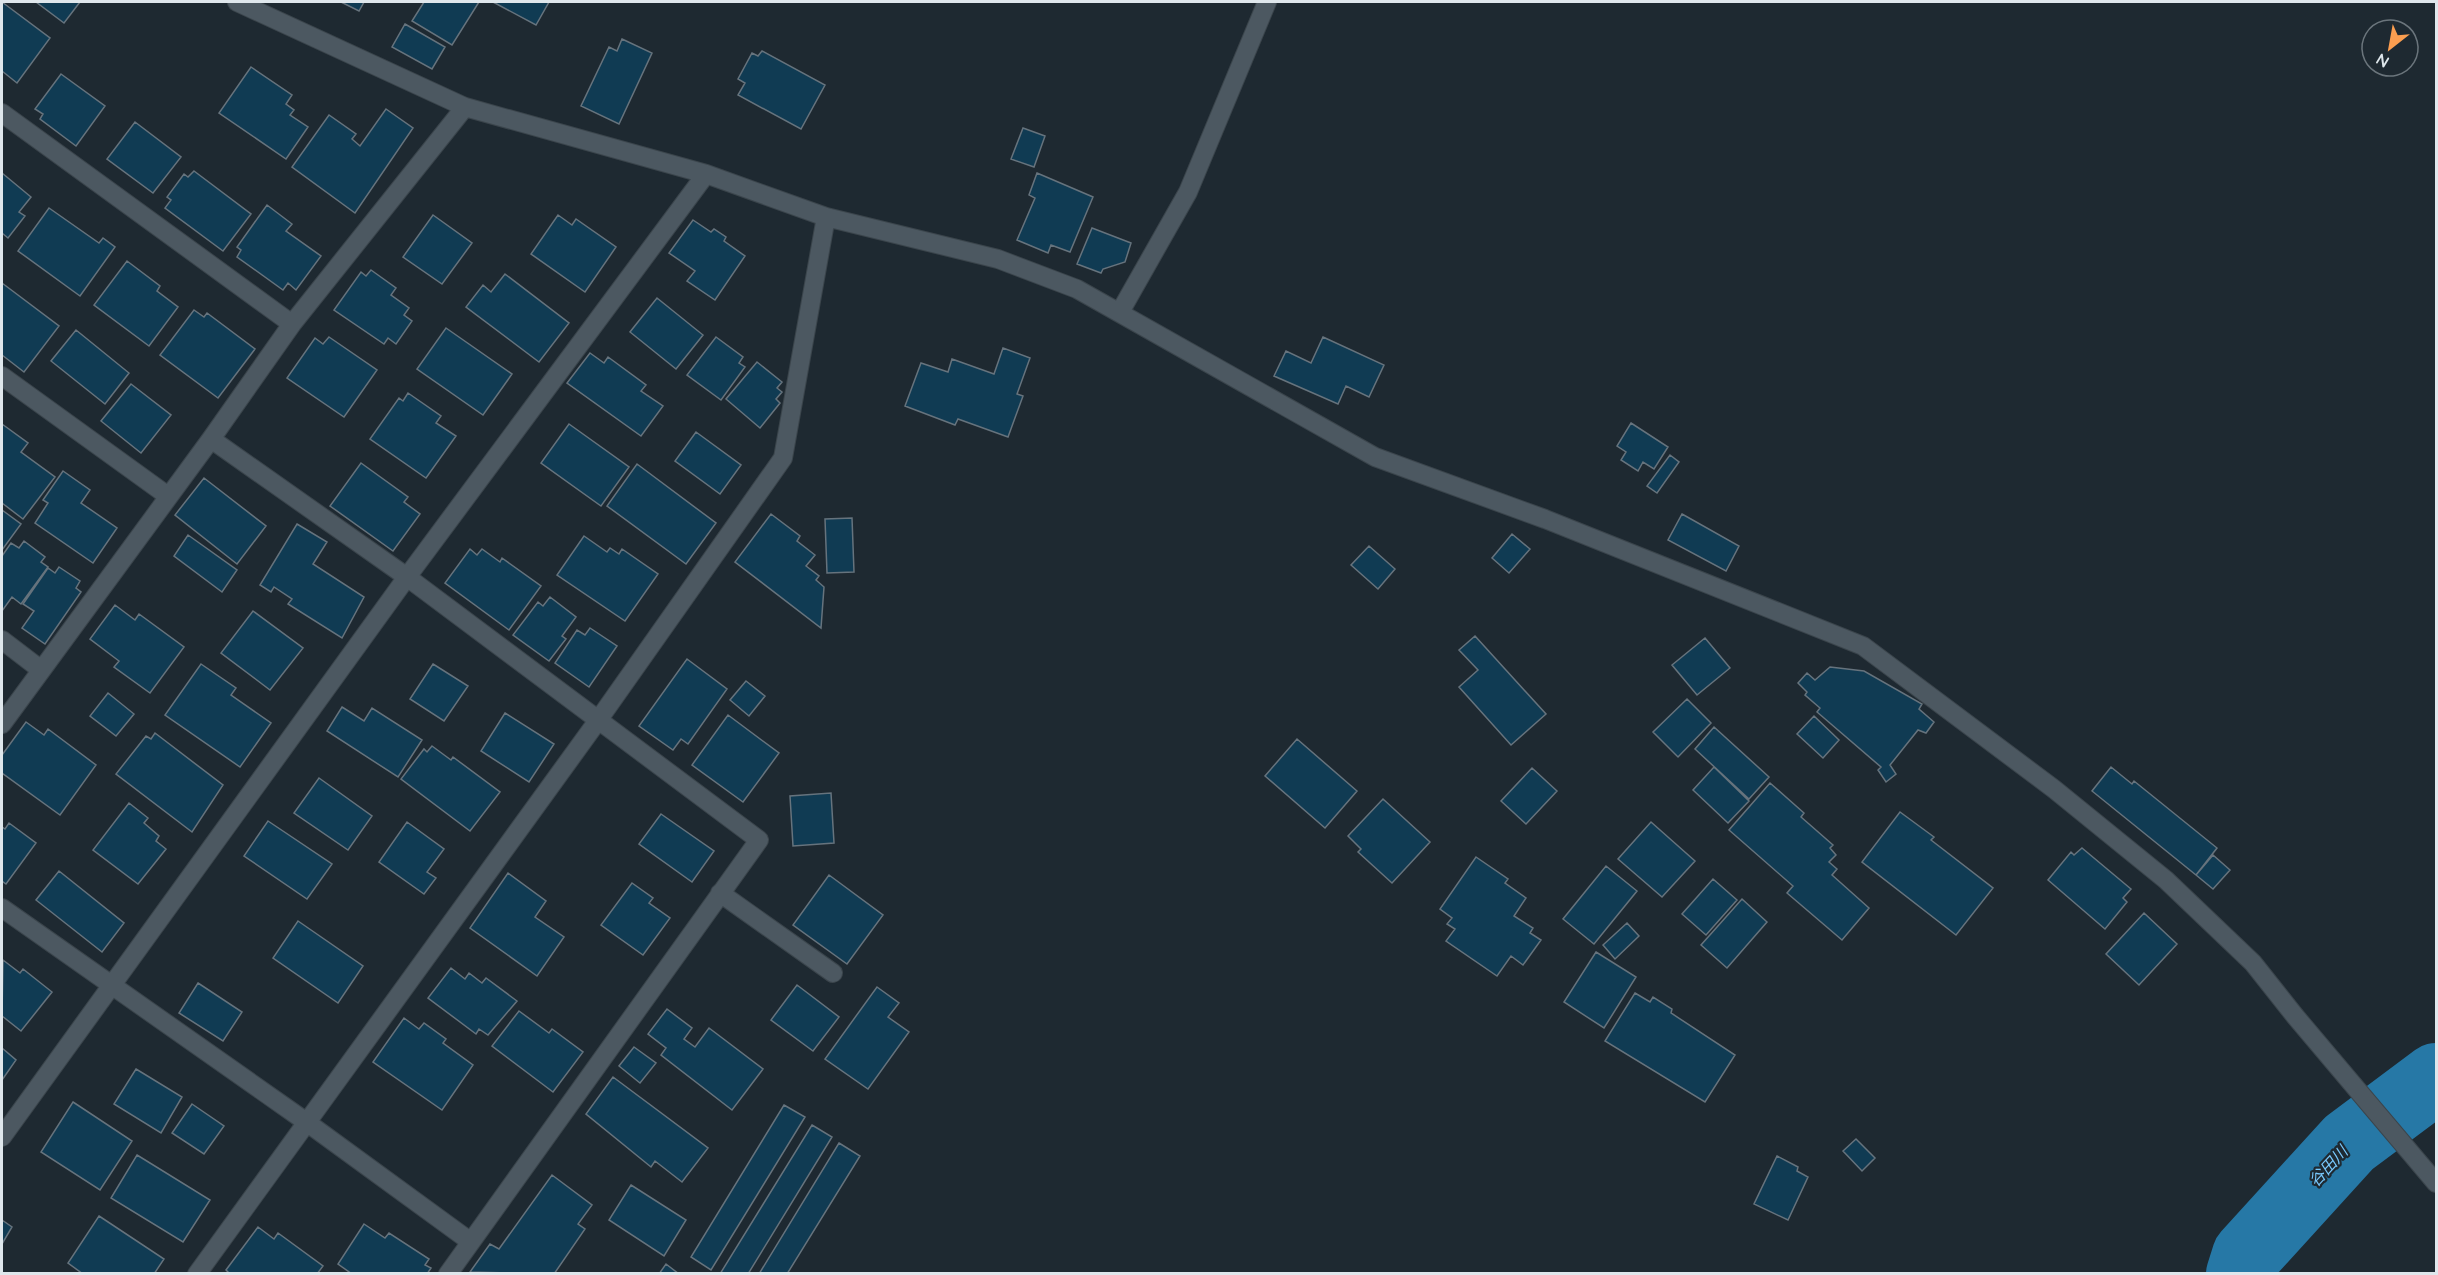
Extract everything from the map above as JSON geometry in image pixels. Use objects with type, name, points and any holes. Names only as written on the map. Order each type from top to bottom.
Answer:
[{"type":"street","points":[[237,2],[465,106],[706,174],[826,216],[1008,263],[1077,289],[1375,457],[1545,519],[1863,646],[2054,789],[2166,880],[2253,963],[2436,1183]]},
{"type":"street","points":[[1120,312],[1188,192],[1267,2]]},
{"type":"street","points":[[2,724],[40,669],[211,439],[292,324],[465,106]]},
{"type":"street","points":[[2,112],[292,324]]},
{"type":"street","points":[[2,1137],[407,577],[706,174]]},
{"type":"street","points":[[197,1274],[305,1121],[599,719],[783,458],[826,216]]},
{"type":"street","points":[[2,376],[168,496]]},
{"type":"street","points":[[211,439],[407,577],[759,840],[448,1274]]},
{"type":"street","points":[[2,640],[40,669]]},
{"type":"street","points":[[720,894],[833,973]]},
{"type":"street","points":[[2,908],[305,1121],[471,1242]]},
{"type":"building","points":[[2,2],[50,38],[17,83],[2,71]]},
{"type":"building","points":[[36,2],[80,2],[64,23]]},
{"type":"building","points":[[341,2],[364,2],[359,11]]},
{"type":"building","points":[[424,2],[479,2],[452,45],[412,21]]},
{"type":"building","points":[[493,2],[549,2],[536,25]]},
{"type":"building","points":[[405,24],[445,47],[432,69],[392,47]]},
{"type":"building","points":[[622,39],[652,53],[619,124],[581,106],[609,47],[617,51]]},
{"type":"building","points":[[762,51],[825,85],[801,129],[738,95],[745,83],[738,79],[752,53],[758,56]]},
{"type":"building","points":[[251,67],[292,95],[286,104],[294,110],[290,115],[308,127],[286,159],[219,113]]},
{"type":"building","points":[[61,74],[105,106],[76,146],[40,119],[43,114],[35,109]]},
{"type":"building","points":[[386,109],[413,128],[355,213],[292,167],[329,115],[356,134],[352,139],[360,146]]},
{"type":"building","points":[[135,122],[181,157],[153,193],[107,159]]},
{"type":"building","points":[[1023,128],[1045,136],[1034,167],[1011,159]]},
{"type":"building","points":[[194,171],[251,214],[223,251],[165,208],[171,200],[167,197],[184,174],[188,177]]},
{"type":"building","points":[[2,173],[31,197],[19,212],[25,216],[8,238],[2,233]]},
{"type":"building","points":[[1037,173],[1093,197],[1070,252],[1051,245],[1048,253],[1017,240],[1035,198],[1029,195]]},
{"type":"building","points":[[267,205],[292,224],[286,231],[321,256],[296,290],[288,283],[283,290],[237,257],[241,250],[237,247]]},
{"type":"building","points":[[49,208],[99,243],[103,238],[115,247],[80,296],[18,251]]},
{"type":"building","points":[[433,215],[472,243],[442,284],[403,257]]},
{"type":"building","points":[[558,215],[572,225],[576,219],[616,247],[585,292],[531,254]]},
{"type":"building","points":[[693,220],[711,232],[714,229],[726,237],[724,241],[745,256],[715,300],[687,281],[695,271],[669,253]]},
{"type":"building","points":[[1092,228],[1131,243],[1125,262],[1103,269],[1101,273],[1077,264]]},
{"type":"building","points":[[127,261],[160,286],[157,291],[178,307],[149,346],[94,305]]},
{"type":"building","points":[[371,270],[396,288],[391,295],[409,308],[404,315],[412,321],[396,344],[388,338],[384,344],[334,310],[361,272],[366,276]]},
{"type":"building","points":[[505,274],[569,323],[539,362],[466,307],[483,285],[491,292]]},
{"type":"building","points":[[2,283],[59,326],[24,372],[2,355]]},
{"type":"building","points":[[657,298],[703,335],[676,369],[630,332]]},
{"type":"building","points":[[194,310],[204,317],[207,313],[255,349],[218,398],[160,355]]},
{"type":"building","points":[[446,328],[512,374],[483,415],[417,369]]},
{"type":"building","points":[[76,330],[129,373],[105,404],[51,361]]},
{"type":"building","points":[[329,337],[377,370],[344,417],[287,378],[315,338],[323,344]]},
{"type":"building","points":[[716,337],[743,357],[739,363],[745,367],[721,400],[687,375]]},
{"type":"building","points":[[1323,337],[1384,365],[1369,397],[1346,386],[1338,404],[1274,376],[1286,351],[1311,363]]},
{"type":"building","points":[[1003,348],[1030,358],[1017,394],[1023,396],[1008,437],[958,419],[955,425],[905,406],[921,363],[948,372],[952,359],[994,374]]},
{"type":"building","points":[[590,353],[604,363],[608,357],[646,385],[641,391],[663,406],[641,436],[567,383]]},
{"type":"building","points":[[757,362],[782,382],[777,388],[782,392],[776,399],[780,403],[760,428],[726,399]]},
{"type":"building","points":[[131,384],[171,415],[141,453],[101,421]]},
{"type":"building","points":[[408,393],[441,416],[436,423],[456,436],[426,478],[370,439],[399,398],[403,401]]},
{"type":"building","points":[[1631,423],[1668,447],[1654,469],[1643,462],[1638,471],[1621,460],[1626,452],[1617,446]]},
{"type":"building","points":[[2,424],[28,443],[21,452],[55,477],[23,519],[2,503]]},
{"type":"building","points":[[569,424],[629,467],[601,506],[541,463]]},
{"type":"building","points":[[696,432],[741,465],[720,494],[675,461]]},
{"type":"building","points":[[1670,455],[1679,462],[1657,493],[1647,486]]},
{"type":"building","points":[[361,463],[408,497],[404,502],[420,514],[393,551],[330,506]]},
{"type":"building","points":[[637,464],[716,523],[686,564],[607,506]]},
{"type":"building","points":[[63,471],[90,490],[81,503],[117,528],[93,563],[35,523],[48,503],[43,500]]},
{"type":"building","points":[[204,478],[266,526],[237,564],[175,515]]},
{"type":"building","points":[[2,510],[21,524],[2,550]]},
{"type":"building","points":[[771,514],[800,536],[797,541],[815,555],[806,566],[819,576],[816,580],[824,587],[821,628],[735,562]]},
{"type":"building","points":[[1682,514],[1739,546],[1726,571],[1668,540]]},
{"type":"building","points":[[852,518],[854,572],[827,573],[825,519]]},
{"type":"building","points":[[297,524],[327,542],[313,564],[364,597],[342,638],[288,604],[292,599],[274,587],[271,592],[260,585]]},
{"type":"building","points":[[1512,534],[1530,549],[1509,573],[1492,558]]},
{"type":"building","points":[[188,535],[237,570],[222,592],[174,556]]},
{"type":"building","points":[[584,536],[607,552],[610,548],[619,554],[622,549],[658,574],[625,621],[557,575]]},
{"type":"building","points":[[24,541],[45,557],[41,562],[48,567],[21,604],[12,597],[2,611],[2,556],[11,543],[19,548]]},
{"type":"building","points":[[1369,546],[1395,569],[1378,589],[1351,565]]},
{"type":"building","points":[[470,549],[477,555],[482,549],[500,562],[502,558],[541,586],[509,630],[445,583]]},
{"type":"building","points":[[59,567],[80,581],[76,588],[81,592],[45,644],[22,628],[34,611],[23,604],[48,568],[55,573]]},
{"type":"building","points":[[550,597],[576,617],[562,636],[566,639],[549,661],[513,635],[538,602],[543,606]]},
{"type":"building","points":[[115,605],[135,620],[139,614],[184,647],[150,693],[114,667],[119,661],[90,639]]},
{"type":"building","points":[[253,611],[303,648],[270,690],[221,653]]},
{"type":"building","points":[[590,628],[617,646],[589,687],[555,663],[577,630],[585,635]]},
{"type":"building","points":[[1475,636],[1546,714],[1511,745],[1459,687],[1478,670],[1459,650]]},
{"type":"building","points":[[1705,638],[1730,668],[1697,695],[1672,665]]},
{"type":"building","points":[[687,659],[727,689],[688,744],[681,739],[673,750],[639,726]]},
{"type":"building","points":[[201,664],[236,688],[231,695],[271,723],[240,767],[165,715]]},
{"type":"building","points":[[433,664],[468,686],[444,721],[410,699]]},
{"type":"building","points":[[1830,667],[1864,671],[1922,704],[1919,709],[1934,722],[1926,733],[1918,730],[1890,765],[1896,774],[1886,782],[1878,770],[1881,767],[1817,712],[1820,708],[1805,695],[1807,692],[1798,683],[1807,673],[1815,680]]},
{"type":"building","points":[[746,681],[765,696],[749,716],[730,700]]},
{"type":"building","points":[[108,693],[134,714],[116,736],[90,716]]},
{"type":"building","points":[[1687,699],[1711,723],[1678,757],[1653,732]]},
{"type":"building","points":[[342,707],[364,721],[372,708],[422,740],[398,777],[327,731]]},
{"type":"building","points":[[505,713],[554,744],[529,782],[481,751]]},
{"type":"building","points":[[728,715],[779,753],[743,802],[692,765]]},
{"type":"building","points":[[1814,716],[1839,740],[1823,758],[1797,734]]},
{"type":"building","points":[[26,722],[44,735],[48,729],[96,765],[60,815],[2,773],[2,755]]},
{"type":"building","points":[[1714,727],[1769,777],[1749,799],[1695,749]]},
{"type":"building","points":[[155,733],[223,785],[192,832],[116,774],[146,736],[151,739]]},
{"type":"building","points":[[1297,739],[1357,791],[1325,828],[1265,776]]},
{"type":"building","points":[[432,746],[451,760],[453,757],[500,792],[470,831],[401,779],[424,749],[427,752]]},
{"type":"building","points":[[1714,767],[1749,801],[1728,823],[1693,790]]},
{"type":"building","points":[[2111,767],[2132,784],[2134,781],[2217,848],[2196,875],[2092,791]]},
{"type":"building","points":[[1532,768],[1557,791],[1526,824],[1501,801]]},
{"type":"building","points":[[319,778],[372,816],[348,850],[294,813]]},
{"type":"building","points":[[1770,783],[1804,813],[1801,817],[1833,845],[1830,848],[1836,855],[1829,862],[1837,869],[1832,875],[1869,908],[1842,940],[1787,893],[1793,886],[1729,830]]},
{"type":"building","points":[[831,793],[834,843],[793,846],[790,796]]},
{"type":"building","points":[[1383,799],[1430,842],[1392,883],[1358,852],[1361,849],[1348,836]]},
{"type":"building","points":[[129,803],[148,818],[144,823],[159,836],[156,841],[166,849],[138,884],[93,850]]},
{"type":"building","points":[[1900,812],[1934,837],[1931,840],[1993,888],[1956,935],[1862,862]]},
{"type":"building","points":[[661,814],[714,851],[692,882],[639,844]]},
{"type":"building","points":[[268,821],[332,864],[307,899],[244,856]]},
{"type":"building","points":[[407,822],[444,849],[427,872],[436,878],[424,894],[379,862]]},
{"type":"building","points":[[1651,822],[1695,861],[1662,897],[1618,859]]},
{"type":"building","points":[[9,823],[36,843],[6,884],[2,881],[2,827],[5,829]]},
{"type":"building","points":[[2082,848],[2131,889],[2123,898],[2127,902],[2105,929],[2048,880],[2071,852],[2074,855]]},
{"type":"building","points":[[2213,855],[2230,870],[2213,889],[2196,875]]},
{"type":"building","points":[[1476,857],[1508,879],[1505,883],[1526,898],[1514,916],[1533,928],[1530,933],[1541,940],[1523,965],[1511,956],[1497,976],[1446,941],[1455,929],[1447,924],[1452,918],[1440,909]]},
{"type":"building","points":[[1606,866],[1637,891],[1594,944],[1563,919]]},
{"type":"building","points":[[59,871],[124,923],[102,952],[36,900]]},
{"type":"building","points":[[508,873],[546,901],[535,917],[564,937],[537,976],[470,928]]},
{"type":"building","points":[[829,875],[883,915],[847,964],[793,925]]},
{"type":"building","points":[[1713,879],[1737,900],[1706,935],[1682,914]]},
{"type":"building","points":[[632,883],[653,898],[649,903],[670,918],[643,955],[601,925]]},
{"type":"building","points":[[1742,899],[1767,922],[1727,968],[1701,945]]},
{"type":"building","points":[[2144,913],[2177,944],[2139,985],[2106,954]]},
{"type":"building","points":[[298,921],[363,966],[338,1003],[273,958]]},
{"type":"building","points":[[1627,923],[1639,936],[1615,959],[1603,945]]},
{"type":"building","points":[[1596,952],[1636,977],[1604,1028],[1564,1002]]},
{"type":"building","points":[[3,960],[20,973],[23,969],[52,992],[21,1031],[2,1016]]},
{"type":"building","points":[[451,968],[465,979],[469,973],[482,983],[486,978],[517,1001],[488,1035],[479,1029],[476,1034],[428,998]]},
{"type":"building","points":[[198,983],[242,1012],[223,1041],[179,1013]]},
{"type":"building","points":[[797,985],[839,1017],[813,1051],[771,1020]]},
{"type":"building","points":[[877,987],[899,1003],[888,1017],[909,1032],[868,1089],[825,1059]]},
{"type":"building","points":[[1635,993],[1650,1002],[1653,997],[1672,1009],[1671,1013],[1735,1055],[1705,1102],[1605,1041]]},
{"type":"building","points":[[667,1009],[692,1028],[684,1039],[695,1047],[709,1028],[763,1069],[732,1110],[661,1055],[666,1048],[648,1034]]},
{"type":"building","points":[[519,1011],[549,1033],[552,1029],[583,1052],[553,1092],[492,1046]]},
{"type":"building","points":[[404,1018],[419,1029],[424,1023],[446,1039],[443,1043],[473,1065],[442,1110],[373,1062]]},
{"type":"building","points":[[634,1047],[656,1063],[640,1083],[619,1066]]},
{"type":"building","points":[[2,1048],[16,1060],[2,1080]]},
{"type":"building","points":[[136,1069],[182,1097],[161,1133],[114,1104]]},
{"type":"building","points":[[613,1077],[708,1148],[682,1182],[655,1161],[651,1167],[586,1114]]},
{"type":"building","points":[[73,1102],[132,1141],[100,1190],[41,1152]]},
{"type":"building","points":[[192,1104],[224,1126],[204,1154],[172,1133]]},
{"type":"building","points":[[784,1105],[805,1117],[711,1270],[691,1257]]},
{"type":"building","points":[[812,1125],[832,1137],[748,1274],[720,1274]]},
{"type":"building","points":[[1856,1139],[1875,1158],[1862,1171],[1843,1151]]},
{"type":"building","points":[[839,1143],[860,1156],[787,1274],[759,1274]]},
{"type":"building","points":[[137,1155],[210,1200],[183,1242],[111,1198]]},
{"type":"building","points":[[1777,1156],[1798,1167],[1797,1171],[1808,1177],[1788,1220],[1754,1204]]},
{"type":"building","points":[[552,1175],[592,1205],[578,1224],[585,1229],[554,1274],[470,1272],[490,1244],[499,1249]]},
{"type":"building","points":[[631,1185],[686,1220],[664,1256],[609,1220]]},
{"type":"building","points":[[99,1216],[164,1259],[154,1274],[83,1274],[68,1263]]},
{"type":"building","points":[[2,1220],[12,1227],[2,1244]]},
{"type":"building","points":[[364,1224],[385,1238],[389,1233],[429,1259],[425,1265],[431,1268],[427,1274],[352,1274],[338,1264]]},
{"type":"building","points":[[258,1227],[274,1239],[278,1233],[323,1266],[317,1274],[230,1274],[226,1270]]},
{"type":"building","points":[[666,1264],[679,1274],[659,1274]]},
{"type":"waterway","name":"谷田川","points":[[2241,1274],[2247,1255],[2349,1143],[2436,1078]]}]
